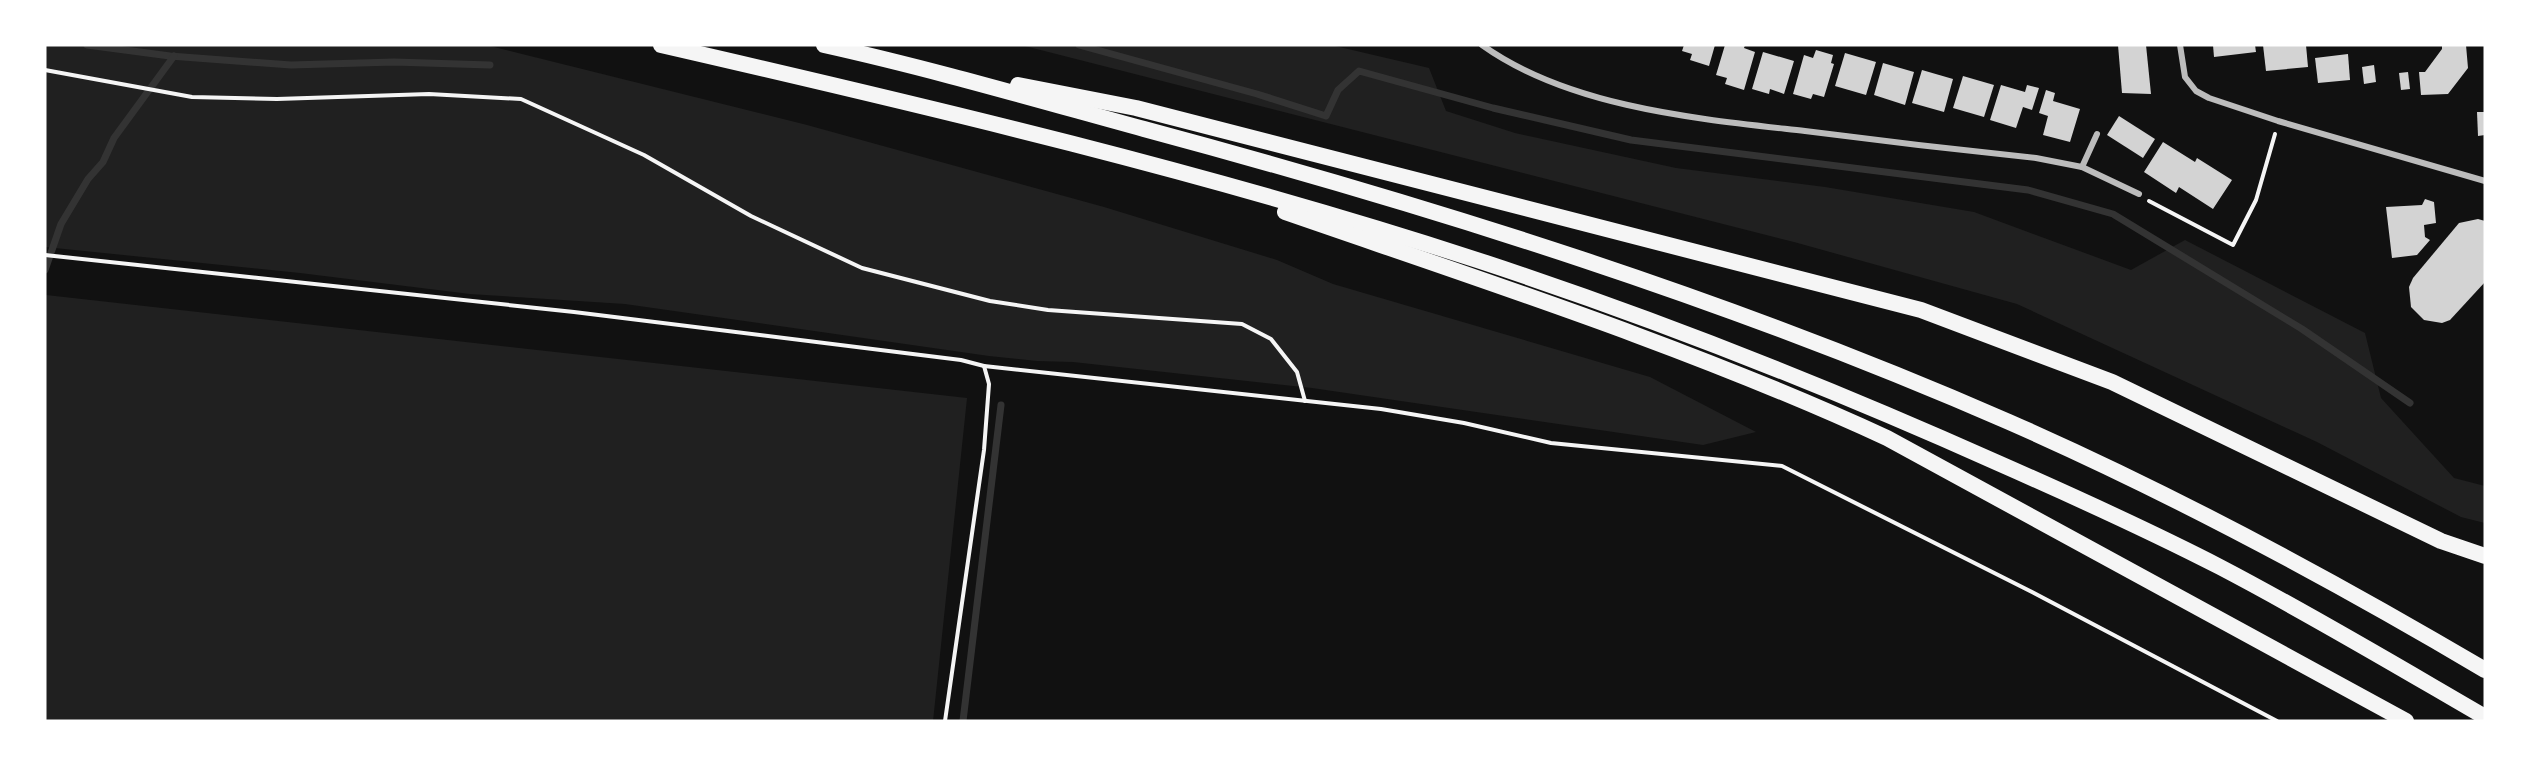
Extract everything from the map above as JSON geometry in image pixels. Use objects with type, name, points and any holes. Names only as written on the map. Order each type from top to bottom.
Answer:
[{"type":"highway","points":[[661,45],[809,79],[1147,164],[1326,213],[1479,260],[1786,373],[2066,493],[2221,568],[2485,717]]},
{"type":"highway","points":[[824,45],[1136,108],[1921,310],[2112,382],[2441,541],[2485,556]]},
{"type":"highway","points":[[873,56],[1339,182],[1542,245],[1790,333],[2009,422],[2207,516],[2359,596],[2485,670]]},
{"type":"highway","points":[[1147,164],[1642,336],[1814,405],[1887,438],[2406,721]]},
{"type":"street","points":[[1482,45],[1499,57],[1552,83],[1661,112],[2036,158],[2082,167],[2139,194]]},
{"type":"street","points":[[2180,45],[2186,77],[2196,91],[2209,98],[2278,121],[2485,181]]},
{"type":"street","points":[[2082,167],[2097,134]]},
{"type":"path","points":[[45,70],[192,97],[276,99],[429,93],[521,99],[644,155],[751,216],[861,268],[909,282],[1013,305],[1048,310],[1242,324],[1271,339],[1297,372],[1305,401]]},
{"type":"path","points":[[2139,194],[2161,209],[2233,245],[2256,200],[2278,121]]},
{"type":"path","points":[[45,255],[574,312],[961,360],[984,366],[1305,401],[1464,423],[1551,443],[1782,466],[2030,591],[2277,721]]},
{"type":"path","points":[[945,721],[984,450],[989,384],[984,366]]},
{"type":"shaded area","points":[[45,45],[486,45],[807,125],[1104,207],[1277,260],[1333,284],[1650,377],[1756,432],[1703,445],[1312,388],[1073,362],[989,356],[625,304],[470,294],[300,273],[45,247]]},
{"type":"shaded area","points":[[1021,45],[1331,45],[1429,68],[1446,111],[1515,133],[1676,168],[1825,187],[1974,212],[2131,270],[2185,240],[2365,333],[2381,398],[2454,478],[2485,486],[2485,523],[2461,517],[2317,442],[2017,304],[1794,242]]},
{"type":"shaded area","points":[[46,295],[967,398],[933,721],[45,721]]},
{"type":"building","points":[[1684,45],[1715,45],[1709,66],[1690,60],[1692,54],[1682,51]]},
{"type":"building","points":[[1725,45],[1745,45],[1744,48],[1755,52],[1744,90],[1725,84],[1727,78],[1716,75]]},
{"type":"building","points":[[2118,45],[2146,45],[2151,94],[2122,93]]},
{"type":"building","points":[[2213,45],[2255,45],[2256,52],[2214,57]]},
{"type":"building","points":[[2263,45],[2306,45],[2308,67],[2266,71]]},
{"type":"building","points":[[2442,45],[2466,45],[2468,68],[2448,94],[2421,95],[2419,72],[2425,72],[2442,49]]},
{"type":"building","points":[[1816,50],[1833,55],[1831,63],[1834,64],[1824,97],[1813,94],[1811,99],[1793,94],[1804,55],[1813,58]]},
{"type":"building","points":[[1763,52],[1794,61],[1784,94],[1770,89],[1769,94],[1752,89]]},
{"type":"building","points":[[1845,53],[1876,62],[1866,95],[1835,86]]},
{"type":"building","points":[[2348,54],[2350,80],[2318,83],[2315,58]]},
{"type":"building","points":[[1883,63],[1914,72],[1905,105],[1874,95]]},
{"type":"building","points":[[2374,65],[2376,82],[2364,84],[2362,67]]},
{"type":"building","points":[[1922,70],[1953,79],[1944,112],[1912,103]]},
{"type":"building","points":[[2408,72],[2410,89],[2401,90],[2399,73]]},
{"type":"building","points":[[1963,76],[1994,85],[1984,117],[1953,108]]},
{"type":"building","points":[[2001,85],[2025,92],[2027,85],[2039,88],[2032,110],[2023,107],[2016,128],[1990,120]]},
{"type":"building","points":[[2046,90],[2055,93],[2053,101],[2080,109],[2070,142],[2043,135],[2048,116],[2039,113]]},
{"type":"building","points":[[2477,112],[2485,112],[2485,135],[2478,136]]},
{"type":"building","points":[[2119,116],[2155,139],[2143,158],[2107,135]]},
{"type":"building","points":[[2163,142],[2195,162],[2197,158],[2232,180],[2213,209],[2179,187],[2176,193],[2144,172]]},
{"type":"building","points":[[2425,199],[2434,202],[2436,223],[2424,225],[2425,237],[2430,240],[2417,255],[2392,258],[2386,207],[2422,205]]},
{"type":"building","points":[[2478,219],[2485,221],[2485,282],[2450,320],[2442,323],[2424,320],[2411,307],[2409,287],[2413,278],[2459,223]]},
{"type":"waterway","points":[[87,45],[170,56],[291,65],[394,62],[490,65]]},
{"type":"waterway","points":[[1079,45],[1257,94],[1326,116],[1338,90],[1359,71],[1493,108],[1631,140],[2028,190],[2113,214],[2302,329],[2410,403]]},
{"type":"waterway","points":[[45,270],[61,224],[88,179],[103,162],[114,138],[174,56]]},
{"type":"waterway","points":[[963,721],[1001,405]]}]
